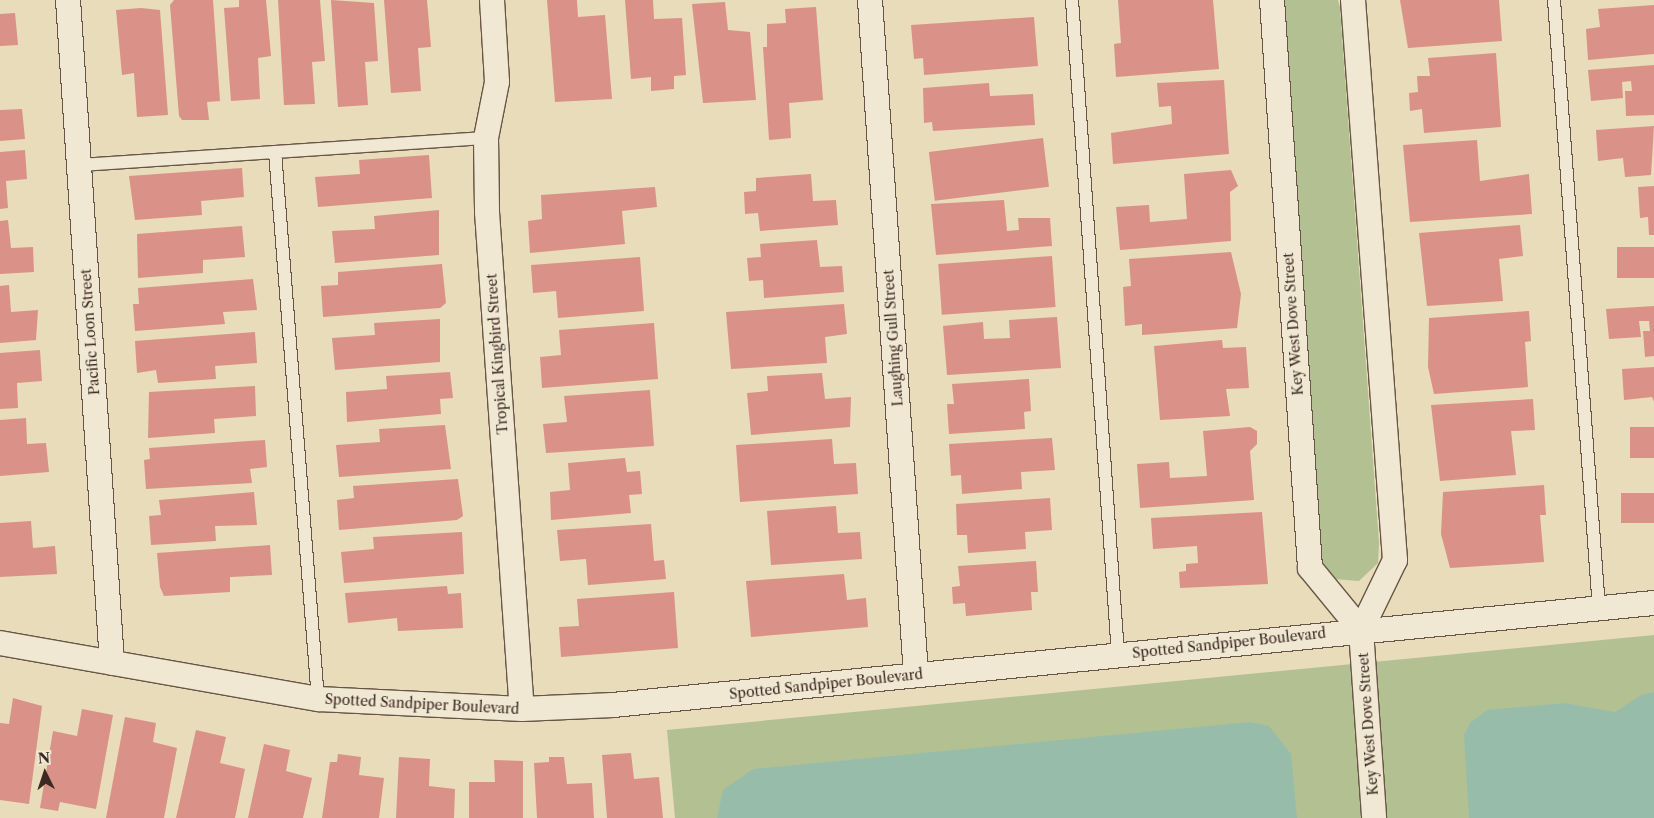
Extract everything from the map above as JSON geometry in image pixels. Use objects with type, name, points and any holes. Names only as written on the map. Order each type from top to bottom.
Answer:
[{"type":"street","name":"Pacific Loon Street","points":[[68,0],[112,663]]},
{"type":"street","name":"Tropical Kingbird Street","points":[[492,0],[497,82],[486,138],[487,212],[522,709]]},
{"type":"street","name":"Laughing Gull Street","points":[[870,0],[916,675]]},
{"type":"street","name":"Key West Dove Street","points":[[1272,0],[1310,568],[1360,630],[1374,818]]},
{"type":"street","points":[[1353,0],[1395,560],[1360,630]]},
{"type":"street","name":"Spotted Sandpiper Boulevard","points":[[0,644],[318,699],[522,709],[613,706],[1360,630],[1654,603]]},
{"type":"lane","points":[[1072,0],[1118,655]]},
{"type":"lane","points":[[1554,0],[1599,608]]},
{"type":"lane","points":[[79,165],[486,138]]},
{"type":"lane","points":[[275,152],[318,699]]},
{"type":"shaded area","points":[[1280,0],[1338,0],[1340,8],[1379,543],[1378,563],[1359,581],[1334,579],[1318,555]]},
{"type":"shaded area","points":[[1654,635],[1654,818],[675,818],[667,730]]},
{"type":"shaded area","points":[[1654,692],[1654,818],[1469,818],[1464,735],[1470,723],[1487,710],[1565,703],[1615,712],[1641,695]]},
{"type":"shaded area","points":[[1250,722],[1269,726],[1291,754],[1297,818],[717,818],[723,790],[753,769]]},
{"type":"building","points":[[174,0],[213,0],[220,101],[207,102],[209,120],[182,120],[179,116],[170,5]]},
{"type":"building","points":[[239,0],[266,0],[271,56],[258,58],[260,99],[231,101],[224,8],[239,7]]},
{"type":"building","points":[[278,0],[320,0],[325,61],[312,62],[315,104],[284,105]]},
{"type":"building","points":[[331,0],[374,3],[378,61],[365,62],[368,105],[338,107]]},
{"type":"building","points":[[384,0],[427,0],[431,47],[418,48],[421,91],[391,93]]},
{"type":"building","points":[[547,0],[577,0],[578,17],[605,15],[612,99],[555,102]]},
{"type":"building","points":[[625,0],[653,0],[654,19],[682,18],[686,75],[674,76],[674,89],[651,91],[651,77],[631,79]]},
{"type":"building","points":[[1118,0],[1213,0],[1219,69],[1116,77],[1114,44],[1121,43]]},
{"type":"building","points":[[1400,0],[1499,0],[1502,41],[1408,48]]},
{"type":"building","points":[[725,2],[728,30],[750,32],[756,100],[703,103],[692,4]]},
{"type":"building","points":[[1654,5],[1654,54],[1588,60],[1586,29],[1600,27],[1598,9]]},
{"type":"building","points":[[816,7],[823,100],[789,103],[791,138],[769,140],[763,47],[767,47],[767,24],[786,23],[785,9]]},
{"type":"building","points":[[141,8],[160,10],[168,115],[137,117],[134,73],[122,75],[116,10]]},
{"type":"building","points":[[15,13],[18,45],[0,46],[0,14]]},
{"type":"building","points":[[1034,17],[1038,66],[924,75],[923,58],[914,59],[911,25]]},
{"type":"building","points":[[1496,53],[1501,127],[1424,133],[1422,109],[1410,111],[1409,93],[1418,92],[1417,76],[1430,76],[1428,58]]},
{"type":"building","points":[[1654,65],[1654,115],[1626,116],[1625,91],[1632,91],[1631,81],[1622,82],[1623,98],[1591,101],[1588,70]]},
{"type":"building","points":[[1224,80],[1229,154],[1113,164],[1111,133],[1172,124],[1171,106],[1159,107],[1157,83]]},
{"type":"building","points":[[989,83],[990,96],[1033,94],[1035,125],[933,131],[932,122],[924,123],[923,88]]},
{"type":"building","points":[[22,109],[25,139],[0,141],[0,110]]},
{"type":"building","points":[[1654,126],[1651,175],[1625,177],[1623,158],[1598,161],[1596,130]]},
{"type":"building","points":[[1043,138],[1049,187],[935,201],[929,152]]},
{"type":"building","points":[[1477,140],[1480,181],[1529,174],[1532,214],[1410,222],[1403,145]]},
{"type":"building","points":[[25,150],[27,179],[6,181],[8,208],[0,209],[0,152]]},
{"type":"building","points":[[429,155],[432,198],[318,207],[315,177],[360,174],[359,160]]},
{"type":"building","points":[[242,168],[244,197],[201,201],[202,215],[135,220],[129,176]]},
{"type":"building","points":[[1231,170],[1238,186],[1230,192],[1231,241],[1120,250],[1116,207],[1149,205],[1150,222],[1187,219],[1184,174]]},
{"type":"building","points":[[811,174],[813,201],[836,200],[838,225],[760,231],[758,213],[745,214],[744,192],[756,191],[756,178]]},
{"type":"building","points":[[1654,186],[1654,235],[1649,235],[1648,217],[1640,218],[1638,187]]},
{"type":"building","points":[[655,187],[657,207],[622,211],[625,244],[530,253],[528,221],[542,219],[541,195]]},
{"type":"building","points":[[1004,200],[1007,231],[1019,230],[1018,218],[1050,218],[1052,246],[936,255],[931,204]]},
{"type":"building","points":[[439,210],[439,255],[335,263],[332,231],[375,229],[374,216]]},
{"type":"building","points":[[8,220],[11,248],[33,247],[34,272],[0,274],[0,221]]},
{"type":"building","points":[[1520,225],[1523,256],[1499,259],[1503,301],[1427,306],[1419,233]]},
{"type":"building","points":[[242,226],[245,257],[203,260],[203,273],[138,278],[137,234]]},
{"type":"building","points":[[817,240],[820,267],[842,266],[844,292],[764,298],[763,280],[749,281],[747,258],[761,257],[760,244]]},
{"type":"building","points":[[1617,247],[1654,247],[1654,278],[1617,278]]},
{"type":"building","points":[[1231,252],[1241,294],[1237,328],[1142,335],[1142,324],[1125,326],[1123,287],[1131,286],[1129,259]]},
{"type":"building","points":[[1052,256],[1056,307],[942,315],[938,264]]},
{"type":"building","points":[[640,257],[644,311],[558,318],[556,291],[533,293],[531,265]]},
{"type":"building","points":[[442,264],[446,303],[440,308],[323,317],[321,286],[338,285],[338,272]]},
{"type":"building","points":[[253,279],[257,310],[223,312],[225,324],[135,331],[133,304],[139,304],[138,288]]},
{"type":"building","points":[[9,285],[11,312],[38,310],[36,340],[0,343],[0,286]]},
{"type":"building","points":[[844,304],[847,334],[825,337],[827,363],[731,369],[726,312]]},
{"type":"building","points":[[1654,306],[1654,356],[1645,357],[1643,331],[1650,331],[1649,321],[1639,321],[1641,337],[1609,339],[1606,309]]},
{"type":"building","points":[[1529,311],[1531,341],[1525,342],[1528,387],[1434,394],[1428,367],[1429,318]]},
{"type":"building","points":[[1057,317],[1061,368],[947,375],[943,326],[983,322],[984,339],[1010,338],[1009,320]]},
{"type":"building","points":[[440,319],[440,362],[335,370],[332,338],[375,335],[374,323]]},
{"type":"building","points":[[654,323],[658,379],[542,388],[540,357],[561,355],[559,330]]},
{"type":"building","points":[[255,332],[257,363],[215,366],[216,379],[158,383],[156,370],[137,373],[135,341]]},
{"type":"building","points":[[1222,340],[1223,348],[1246,347],[1249,388],[1226,389],[1230,416],[1160,420],[1154,346]]},
{"type":"building","points":[[40,350],[42,381],[17,383],[18,408],[0,409],[0,353]]},
{"type":"building","points":[[1654,367],[1654,402],[1652,397],[1624,400],[1622,369]]},
{"type":"building","points":[[450,372],[453,398],[440,399],[441,414],[347,422],[346,392],[387,389],[386,376]]},
{"type":"building","points":[[822,373],[825,399],[851,397],[850,427],[751,435],[747,393],[768,391],[767,376]]},
{"type":"building","points":[[1029,379],[1031,411],[1024,412],[1025,429],[949,434],[947,404],[954,404],[952,384]]},
{"type":"building","points":[[255,386],[256,416],[214,419],[215,433],[148,438],[149,392]]},
{"type":"building","points":[[650,390],[654,446],[546,453],[543,424],[567,422],[564,396]]},
{"type":"building","points":[[1533,399],[1535,430],[1511,431],[1516,475],[1440,481],[1431,405]]},
{"type":"building","points":[[26,418],[27,444],[46,443],[49,472],[0,476],[0,420]]},
{"type":"building","points":[[445,425],[451,469],[339,477],[336,445],[380,442],[379,429]]},
{"type":"building","points":[[1250,427],[1257,431],[1257,444],[1250,451],[1254,500],[1140,508],[1137,464],[1169,462],[1170,478],[1207,476],[1203,431]]},
{"type":"building","points":[[1630,427],[1654,427],[1654,458],[1630,458]]},
{"type":"building","points":[[1052,438],[1055,470],[1021,472],[1022,489],[962,494],[961,475],[951,476],[949,444]]},
{"type":"building","points":[[832,439],[834,464],[856,463],[858,494],[740,502],[736,445]]},
{"type":"building","points":[[265,440],[267,467],[250,469],[252,483],[146,489],[144,460],[150,459],[149,448]]},
{"type":"building","points":[[625,458],[627,472],[640,471],[642,494],[629,495],[631,513],[551,520],[550,492],[570,490],[568,463]]},
{"type":"building","points":[[458,479],[463,516],[457,520],[339,530],[337,500],[354,498],[353,486]]},
{"type":"building","points":[[1544,485],[1546,515],[1540,515],[1544,562],[1450,568],[1441,534],[1443,492]]},
{"type":"building","points":[[254,492],[257,525],[215,526],[216,541],[151,545],[149,516],[161,515],[159,500]]},
{"type":"building","points":[[1621,493],[1654,493],[1654,523],[1621,523]]},
{"type":"building","points":[[1050,498],[1052,530],[1025,532],[1026,549],[968,553],[967,535],[957,535],[956,504]]},
{"type":"building","points":[[836,506],[838,533],[860,532],[862,559],[771,565],[767,511]]},
{"type":"building","points":[[1262,512],[1268,584],[1180,588],[1179,572],[1186,571],[1186,564],[1198,563],[1197,546],[1153,549],[1151,518]]},
{"type":"building","points":[[31,521],[33,548],[55,546],[57,574],[0,577],[0,523]]},
{"type":"building","points":[[651,524],[654,561],[664,560],[666,579],[588,585],[586,559],[560,561],[557,530]]},
{"type":"building","points":[[462,532],[464,574],[344,583],[341,552],[374,549],[373,537]]},
{"type":"building","points":[[270,545],[272,575],[230,577],[230,592],[164,596],[160,587],[157,553]]},
{"type":"building","points":[[1036,561],[1038,592],[1031,592],[1032,610],[966,616],[965,603],[953,604],[952,587],[960,586],[958,566]]},
{"type":"building","points":[[844,574],[847,600],[866,598],[868,627],[751,637],[746,581]]},
{"type":"building","points":[[447,586],[448,594],[461,593],[463,628],[398,631],[397,618],[348,623],[345,593]]},
{"type":"building","points":[[674,592],[678,648],[561,657],[559,627],[579,626],[577,599]]},
{"type":"building","points":[[13,698],[42,706],[29,804],[0,800],[0,723],[9,724]]},
{"type":"building","points":[[82,709],[113,715],[96,809],[60,802],[58,811],[40,808],[53,731],[77,736]]},
{"type":"building","points":[[125,717],[156,723],[153,742],[177,748],[164,818],[106,818]]},
{"type":"building","points":[[196,730],[226,737],[220,763],[245,769],[235,818],[176,818]]},
{"type":"building","points":[[264,744],[290,750],[286,771],[312,778],[303,818],[248,818]]},
{"type":"building","points":[[631,753],[634,779],[659,777],[663,818],[607,818],[602,755]]},
{"type":"building","points":[[338,754],[361,757],[359,775],[384,778],[379,818],[322,818],[330,762],[337,762]]},
{"type":"building","points":[[399,757],[430,759],[429,786],[455,789],[454,818],[396,818]]},
{"type":"building","points":[[549,757],[564,757],[567,784],[592,783],[594,818],[537,818],[534,763],[549,762]]},
{"type":"building","points":[[494,760],[523,761],[523,818],[469,818],[469,782],[495,782]]}]
